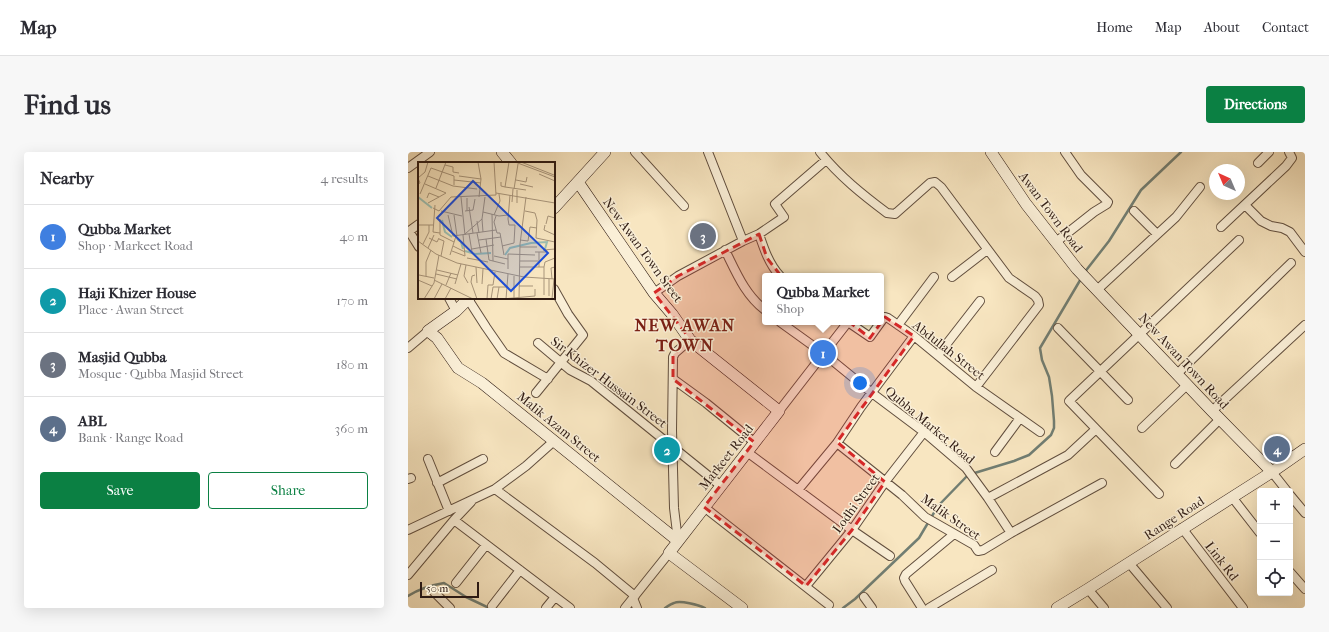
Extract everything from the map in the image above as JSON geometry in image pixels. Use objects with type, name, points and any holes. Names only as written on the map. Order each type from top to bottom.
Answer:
[{"type":"street","points":[[408,168],[430,152]]},
{"type":"street","points":[[502,152],[510,162]]},
{"type":"street","points":[[555,207],[605,152]]},
{"type":"street","points":[[635,152],[684,206]]},
{"type":"street","points":[[708,152],[742,241]]},
{"type":"street","points":[[820,152],[852,186],[890,215],[895,214],[930,184],[935,182],[941,186],[1009,278],[1035,296],[1038,300],[1039,305],[976,386]]},
{"type":"street","name":"Awan Town Road","points":[[990,152],[1026,204],[1077,269]]},
{"type":"street","points":[[1056,242],[1108,202],[1081,175],[1065,152]]},
{"type":"street","points":[[1258,162],[1268,152]]},
{"type":"street","points":[[1221,227],[1291,161],[1292,158],[1289,152]]},
{"type":"street","points":[[654,293],[678,276],[742,241],[759,234],[784,217],[775,204],[826,160]]},
{"type":"street","name":"New Awan Town Sreet","points":[[578,182],[654,293],[672,314],[690,340],[779,410]]},
{"type":"street","points":[[1097,290],[1176,217],[1200,187]]},
{"type":"street","points":[[1245,205],[1261,220],[1271,226],[1282,228],[1290,232],[1305,252]]},
{"type":"street","points":[[1134,211],[1157,234]]},
{"type":"street","points":[[418,225],[409,232],[418,246]]},
{"type":"street","points":[[759,234],[767,258],[777,273]]},
{"type":"street","points":[[1158,494],[1069,401],[1239,240]]},
{"type":"street","points":[[726,250],[746,291],[762,308]]},
{"type":"street","points":[[952,277],[987,250]]},
{"type":"street","points":[[1177,374],[1291,263]]},
{"type":"street","name":"New Awan Town Road","points":[[1077,269],[1272,472]]},
{"type":"street","points":[[898,325],[934,277]]},
{"type":"street","points":[[536,393],[583,336],[555,291]]},
{"type":"street","points":[[450,299],[456,311]]},
{"type":"street","points":[[408,348],[428,331],[456,311],[468,299]]},
{"type":"street","points":[[470,299],[486,327],[504,353],[548,379]]},
{"type":"street","points":[[938,355],[980,301]]},
{"type":"street","name":"Abdullah Street","points":[[884,320],[888,318],[914,336],[976,386],[1040,432]]},
{"type":"street","name":"Qubba Market Road","points":[[784,325],[924,432],[966,468],[976,480],[1011,533]]},
{"type":"street","name":"Markeet Road","points":[[626,608],[846,325]]},
{"type":"street","name":"Abdullah Street","points":[[852,325],[870,337],[880,325]]},
{"type":"street","points":[[1175,464],[1216,415],[1305,325]]},
{"type":"street","points":[[1058,328],[1128,400]]},
{"type":"street","name":"Malik Azam Street","points":[[428,331],[437,338],[458,368],[482,382],[678,541]]},
{"type":"street","points":[[798,490],[837,443],[872,392],[914,336]]},
{"type":"street","points":[[678,541],[674,508],[673,355],[690,340]]},
{"type":"street","name":"Sir Khizer Hussain Street","points":[[538,343],[570,370],[591,380],[673,446],[688,461],[721,486]]},
{"type":"street","points":[[673,379],[706,403],[754,442]]},
{"type":"street","points":[[1142,428],[1187,385]]},
{"type":"street","points":[[995,452],[1020,418]]},
{"type":"street","points":[[988,498],[1068,454],[1096,429]]},
{"type":"street","name":"Lodhi Street","points":[[806,586],[852,530],[885,482],[924,432]]},
{"type":"street","points":[[408,530],[494,488],[526,466],[554,441]]},
{"type":"street","name":"Malik Street","points":[[837,443],[925,517],[974,545],[978,551],[983,550],[1102,483]]},
{"type":"street","name":"Range Road","points":[[1057,608],[1088,590],[1182,528],[1272,472],[1305,449]]},
{"type":"street","points":[[747,452],[852,530],[890,556]]},
{"type":"street","points":[[437,483],[483,459]]},
{"type":"street","points":[[428,460],[448,510]]},
{"type":"street","points":[[1272,472],[1285,488]]},
{"type":"street","points":[[494,488],[595,563],[633,598],[636,608]]},
{"type":"street","points":[[1232,497],[1257,529]]},
{"type":"street","points":[[408,575],[454,520],[475,498]]},
{"type":"street","points":[[1293,498],[1305,512]]},
{"type":"street","points":[[704,507],[829,605]]},
{"type":"street","points":[[454,520],[570,608]]},
{"type":"street","name":"Link Rd","points":[[1182,528],[1243,608]]},
{"type":"street","points":[[922,608],[904,578],[906,574],[954,534]]},
{"type":"street","points":[[456,583],[486,545]]},
{"type":"street","points":[[669,552],[742,608]]},
{"type":"street","points":[[1129,563],[1167,608]]},
{"type":"street","points":[[492,606],[520,570]]},
{"type":"street","points":[[929,608],[992,570]]},
{"type":"street","points":[[1293,575],[1305,589]]},
{"type":"street","points":[[1088,590],[1104,608]]},
{"type":"street","points":[[433,591],[450,608]]},
{"type":"street","points":[[546,608],[555,597]]},
{"type":"street","points":[[864,597],[872,608]]},
{"type":"highlighted area","points":[[759,234],[767,258],[785,281],[811,292],[870,338],[885,317],[914,336],[837,442],[885,482],[852,530],[806,586],[704,507],[754,442],[673,379],[673,355],[690,339],[654,293],[678,276]]},
{"type":"waterway","points":[[1084,273],[1109,241],[1141,190],[1181,152]]},
{"type":"waterway","points":[[843,608],[855,599],[919,538],[938,506],[968,475],[1029,455],[1051,435],[1054,428],[1052,396],[1049,377],[1042,360],[1040,348],[1082,277]]},
{"type":"waterway","points":[[408,596],[417,591],[444,583],[466,597],[489,608]]},
{"type":"waterway","points":[[665,608],[677,602],[685,602],[705,608]]},
{"type":"place","name":"Masjid Qubba","points":[[703,236]]},
{"type":"place","name":"Qubba Market","points":[[823,353]]},
{"type":"place","name":"ABL","points":[[1277,449]]},
{"type":"place","name":"Haji Khizer House","points":[[667,450]]},
{"type":"district","name":"NEW AWAN TOWN","points":[[685,335]]}]
